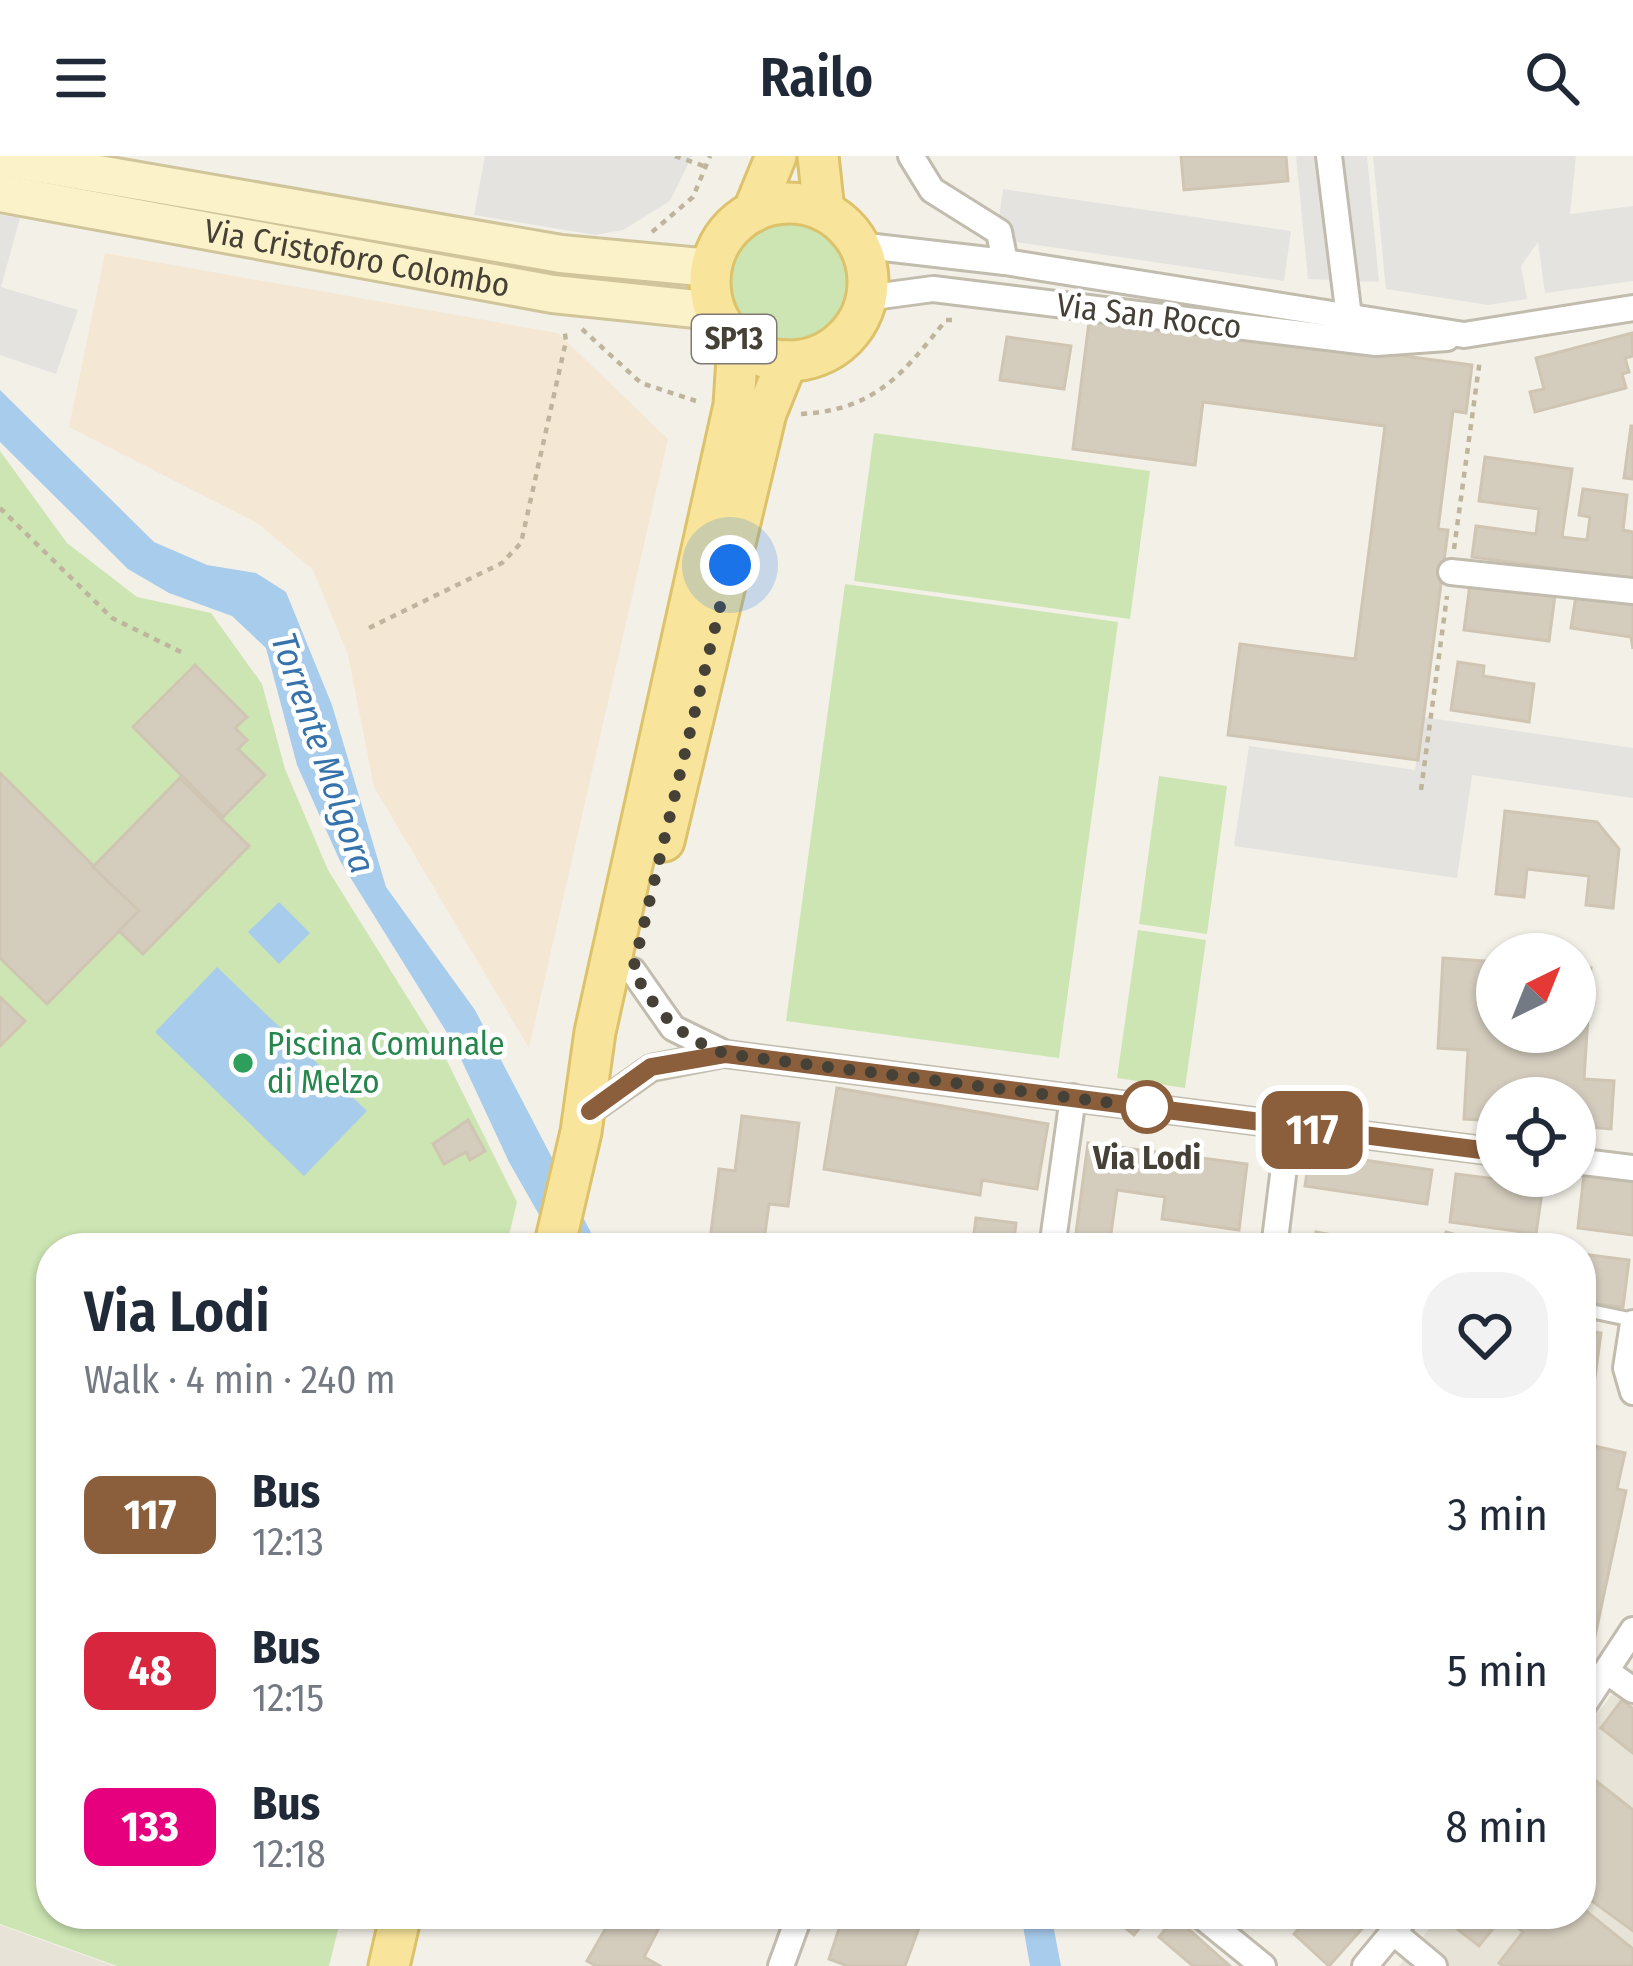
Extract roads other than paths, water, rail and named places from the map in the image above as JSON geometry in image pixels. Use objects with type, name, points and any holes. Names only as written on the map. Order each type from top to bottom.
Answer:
[{"type":"main road","name":"SP13","points":[[558,1233],[585,1122],[595,1032],[734,405],[726,327],[711,268],[721,240],[753,212],[776,156]]},
{"type":"main road","points":[[818,156],[824,211]]},
{"type":"main road","points":[[753,212],[794,203],[824,211],[858,245],[866,268],[866,298]]},
{"type":"main road","name":"SP13","points":[[726,327],[787,362],[834,347],[857,323],[866,298]]},
{"type":"main road","name":"SP13","points":[[585,1122],[619,1037],[766,413],[787,362]]},
{"type":"main road","points":[[389,1966],[398,1929]]},
{"type":"street","points":[[911,156],[932,190],[999,232],[1005,262]]},
{"type":"street","points":[[1330,156],[1351,313],[1347,339]]},
{"type":"street","name":"Via Cristoforo Colombo","points":[[1,170],[496,244],[711,268]]},
{"type":"street","name":"Via Cristoforo Colombo","points":[[1,170],[558,305],[726,327]]},
{"type":"street","name":"Via San Rocco","points":[[858,245],[978,258],[1474,335]]},
{"type":"street","points":[[952,292],[978,258]]},
{"type":"street","name":"Via San Rocco","points":[[866,298],[907,289],[952,292],[1412,343],[1633,308]]},
{"type":"street","points":[[1451,572],[1633,591]]},
{"type":"street","points":[[633,970],[674,1028],[726,1054]]},
{"type":"street","points":[[585,1122],[651,1067],[726,1054],[1476,1149]]},
{"type":"street","points":[[1054,1233],[1073,1097]]},
{"type":"street","points":[[1276,1233],[1289,1127]]},
{"type":"street","points":[[1596,1164],[1633,1168]]},
{"type":"street","points":[[1633,1322],[1626,1368],[1633,1392]]},
{"type":"street","points":[[1596,1689],[1633,1630]]},
{"type":"street","points":[[1609,1672],[1633,1690]]},
{"type":"street","points":[[781,1966],[795,1929]]},
{"type":"street","points":[[1217,1929],[1263,1966]]},
{"type":"street","points":[[1365,1966],[1396,1929]]},
{"type":"street","points":[[1406,1929],[1434,1966]]},
{"type":"lane","points":[[1596,1313],[1633,1322]]},
{"type":"water","name":"Torrente Molgora","points":[[0,390],[154,542],[207,565],[256,573],[286,592],[332,705],[386,887],[475,1010],[591,1233],[549,1233],[509,1162],[454,1044],[340,861],[297,765],[266,648],[232,616],[169,593],[128,569],[0,442]]},
{"type":"water","name":"Piscina Comunale di Melzo","points":[[279,902],[310,933],[279,964],[248,932]]},
{"type":"water","name":"Piscina Comunale di Melzo","points":[[217,967],[367,1111],[304,1176],[155,1032]]},
{"type":"water","points":[[1024,1929],[1054,1929],[1061,1966],[1030,1966]]},
{"type":"place","name":"Piscina Comunale di Melzo","points":[[243,1063]]},
{"type":"place","name":"Via Lodi","points":[[1147,1107]]}]
